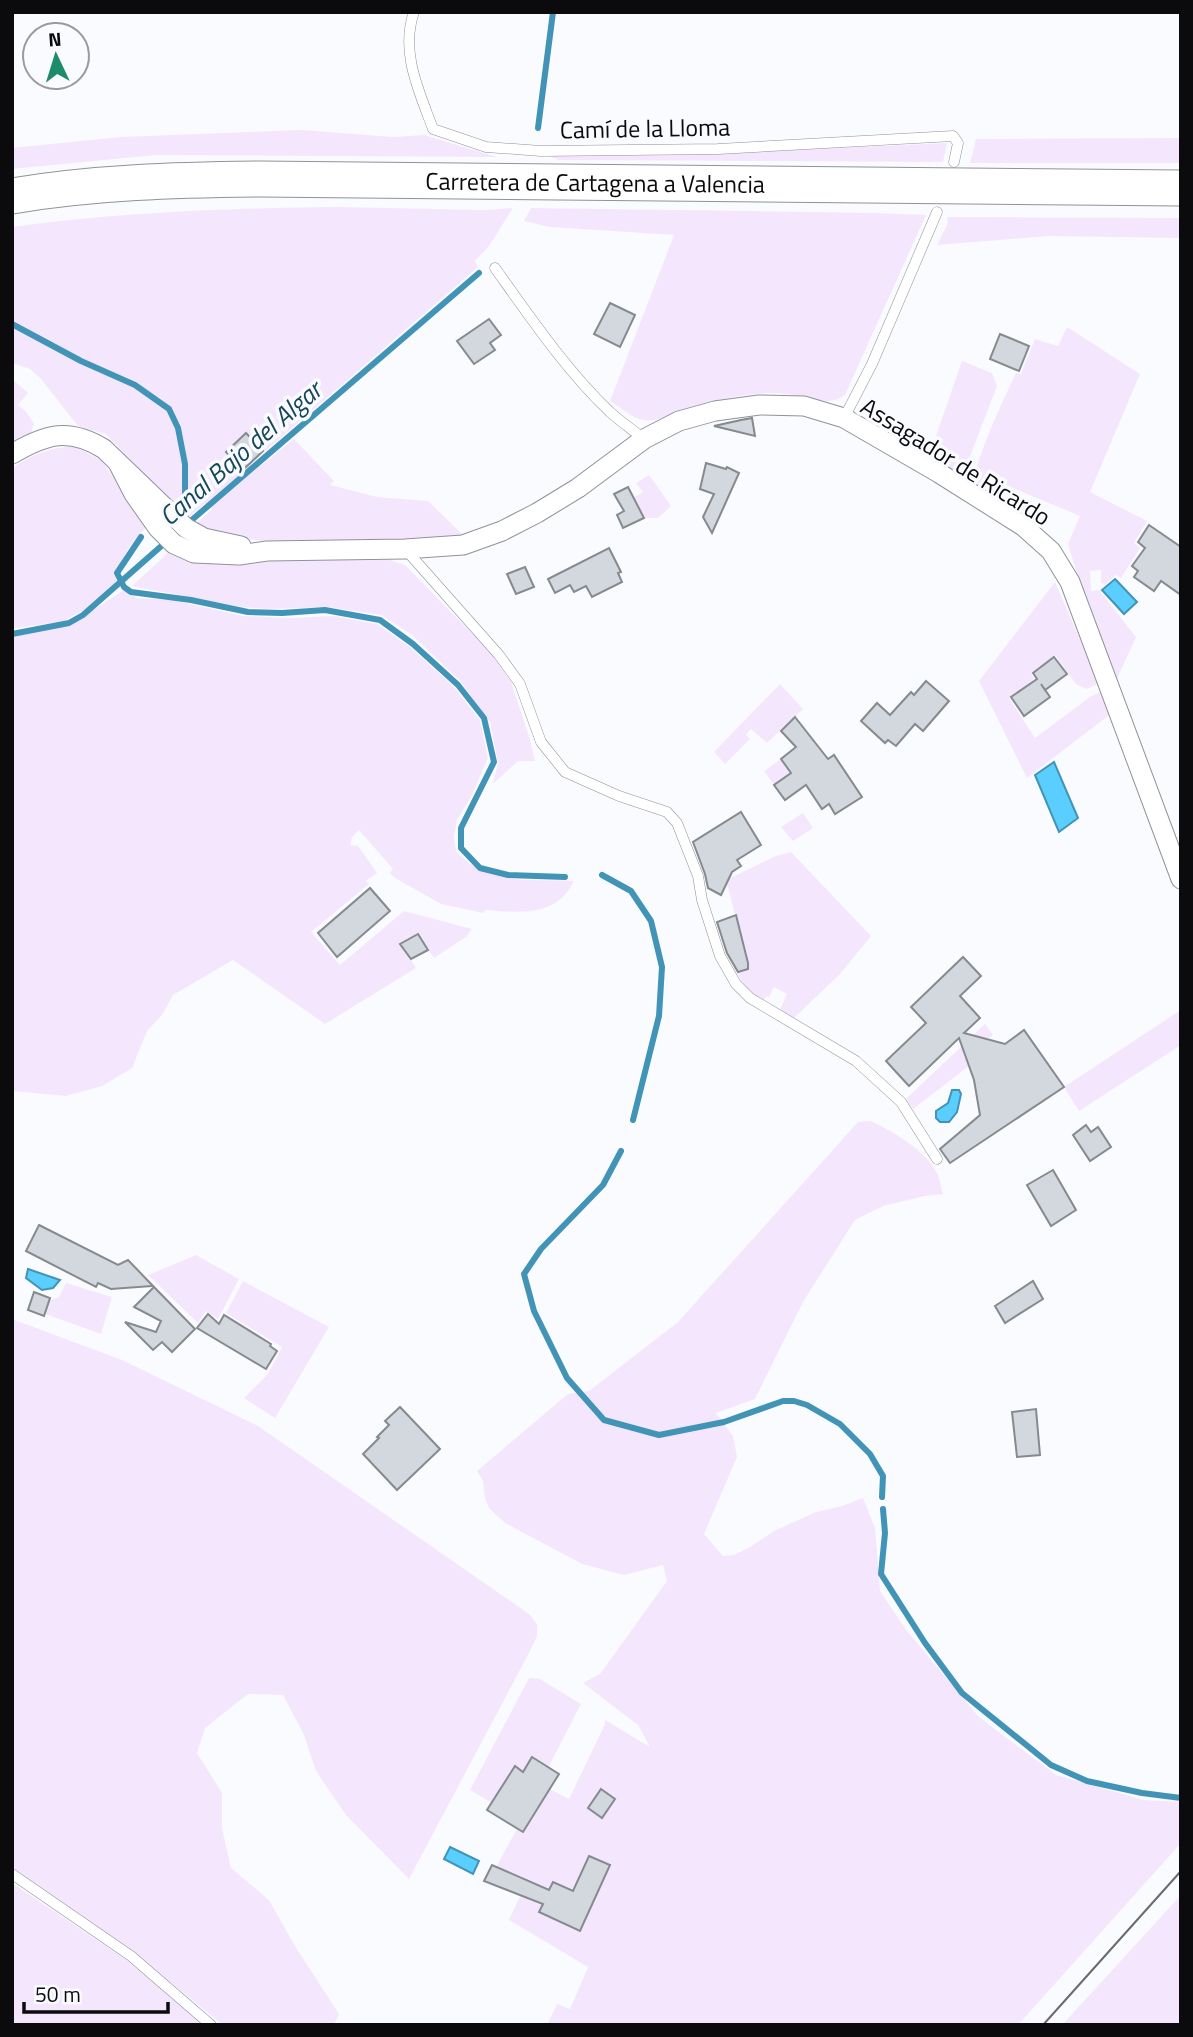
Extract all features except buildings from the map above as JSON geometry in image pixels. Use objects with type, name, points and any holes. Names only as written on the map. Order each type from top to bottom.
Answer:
[{"type":"highway","name":"Carretera de Cartagena a Valencia","points":[[12,196],[135,183],[260,179],[1181,188]]},
{"type":"street","name":"Assagador de Ricardo","points":[[12,454],[44,439],[61,435],[88,439],[104,449],[186,528],[204,538],[267,551],[405,550],[463,545],[502,531],[578,488],[645,439],[679,421],[703,414],[759,405],[804,406],[845,418],[1023,526],[1051,551],[1070,582],[1181,878]]},
{"type":"lane","name":"Camí de la Lloma","points":[[414,12],[408,28],[411,68],[433,129],[486,147],[541,151],[718,149],[953,136],[958,143],[954,162]]},
{"type":"lane","points":[[845,418],[872,364],[937,212]]},
{"type":"lane","points":[[495,268],[576,375],[611,413],[645,439]]},
{"type":"lane","points":[[405,550],[499,655],[520,684],[541,742],[565,772],[619,796],[667,812],[677,823],[698,876],[702,900],[720,956],[736,984],[750,998],[856,1061],[901,1102],[937,1159]]},
{"type":"lane","points":[[12,1874],[131,1956],[211,2025]]},
{"type":"shaded area","points":[[301,130],[394,137],[424,135],[497,157],[156,155],[12,169],[12,148],[120,137]]},
{"type":"shaded area","points":[[1181,138],[1181,163],[970,163],[976,139]]},
{"type":"shaded area","points":[[947,143],[943,162],[559,160],[549,156],[836,148]]},
{"type":"shaded area","points":[[339,207],[483,210],[513,208],[489,246],[475,261],[478,267],[242,471],[249,475],[294,439],[334,481],[330,485],[377,497],[428,501],[464,536],[401,541],[267,541],[227,537],[198,527],[198,522],[212,509],[204,504],[186,519],[106,434],[78,426],[41,379],[30,369],[12,363],[12,227],[175,212]]},
{"type":"shaded area","points":[[531,208],[926,215],[845,395],[832,401],[824,401],[787,394],[749,395],[710,402],[648,421],[635,417],[610,401],[674,235],[550,227],[524,221]]},
{"type":"shaded area","points":[[947,217],[1181,218],[1181,238],[1049,236],[937,245],[948,223]]},
{"type":"shaded area","points":[[1067,327],[1140,374],[1090,492],[1147,521],[1134,543],[1140,548],[1121,578],[1116,575],[1106,584],[1101,583],[1101,570],[1090,571],[1091,591],[1099,590],[1136,637],[1116,681],[1068,544],[1080,516],[1001,483],[992,497],[972,483],[997,414],[1016,373],[1021,374],[1035,339],[1058,346]]},
{"type":"shaded area","points":[[962,361],[992,373],[997,386],[969,459],[955,471],[929,456]]},
{"type":"shaded area","points":[[12,379],[28,393],[18,405],[34,424],[31,433],[12,447]]},
{"type":"shaded area","points":[[74,446],[101,460],[149,525],[125,554],[115,575],[117,581],[84,610],[63,621],[12,629],[12,469],[41,453]]},
{"type":"shaded area","points":[[649,475],[671,506],[658,518],[644,518],[633,498],[643,492],[636,483]]},
{"type":"shaded area","points":[[170,551],[216,563],[384,558],[405,565],[490,652],[511,682],[535,761],[518,761],[493,784],[498,763],[490,722],[460,681],[412,635],[381,615],[329,607],[242,607],[132,586]]},
{"type":"shaded area","points":[[1055,582],[1099,683],[1087,689],[1076,684],[1055,655],[1031,673],[1034,679],[1009,698],[1035,738],[1102,691],[1112,713],[1027,778],[979,681]]},
{"type":"shaded area","points":[[124,590],[137,598],[172,600],[243,616],[333,616],[377,624],[411,648],[453,686],[480,720],[488,758],[472,795],[457,820],[454,837],[456,851],[481,870],[495,875],[526,880],[574,881],[567,893],[548,907],[524,912],[486,910],[483,913],[441,904],[395,878],[390,873],[393,869],[359,830],[352,837],[350,845],[358,846],[377,873],[366,881],[369,884],[311,932],[340,965],[404,911],[472,929],[466,937],[434,958],[418,935],[401,944],[416,968],[325,1024],[233,960],[173,995],[162,1015],[147,1031],[132,1068],[102,1086],[66,1096],[12,1091],[12,635],[63,626],[76,621]]},
{"type":"shaded area","points":[[780,684],[803,709],[767,743],[751,729],[746,735],[750,739],[725,764],[714,752]]},
{"type":"shaded area","points":[[781,759],[791,773],[774,785],[764,771]]},
{"type":"shaded area","points":[[803,813],[813,828],[793,841],[781,827]]},
{"type":"shaded area","points":[[791,852],[871,936],[840,974],[794,1018],[780,1010],[787,994],[774,987],[769,997],[766,996],[763,1001],[747,988],[737,973],[749,968],[726,880],[776,856]]},
{"type":"shaded area","points":[[1181,1010],[1181,1045],[1079,1111],[1064,1087]]},
{"type":"shaded area","points":[[985,1024],[993,1035],[966,1057],[969,1066],[913,1109],[906,1099]]},
{"type":"shaded area","points":[[871,1121],[898,1136],[925,1157],[937,1173],[943,1194],[883,1206],[855,1220],[803,1302],[755,1399],[716,1413],[733,1436],[737,1457],[704,1534],[723,1556],[734,1555],[774,1531],[816,1512],[863,1498],[875,1528],[880,1591],[907,1631],[979,1717],[1056,1775],[1144,1800],[1181,1802],[1181,1843],[1018,2025],[547,2025],[557,2004],[570,2009],[588,1967],[509,1920],[527,1881],[496,1867],[517,1829],[523,1832],[550,1789],[569,1799],[605,1720],[650,1747],[638,1725],[583,1683],[600,1674],[667,1581],[663,1565],[624,1575],[582,1564],[505,1523],[489,1508],[483,1481],[477,1471],[568,1394],[589,1391],[678,1322],[858,1122]]},
{"type":"shaded area","points":[[196,1255],[239,1279],[218,1319],[206,1311],[198,1323],[148,1275]]},
{"type":"shaded area","points":[[243,1281],[329,1327],[275,1418],[244,1398],[268,1374],[282,1347],[226,1313]]},
{"type":"shaded area","points":[[66,1283],[112,1297],[101,1334],[45,1314],[49,1301],[59,1297]]},
{"type":"shaded area","points":[[12,1319],[122,1360],[258,1426],[529,1614],[537,1624],[537,1636],[530,1651],[409,1879],[346,1815],[316,1771],[304,1735],[283,1695],[248,1694],[205,1728],[197,1753],[222,1793],[222,1828],[231,1868],[269,1900],[339,2014],[334,2025],[223,2025],[127,1947],[12,1867]]},
{"type":"shaded area","points":[[529,1678],[540,1679],[581,1704],[548,1768],[526,1768],[523,1772],[515,1767],[492,1803],[470,1790]]},
{"type":"shaded area","points":[[12,1883],[125,1959],[205,2025],[12,2025]]},
{"type":"shaded area","points":[[1181,1895],[1181,2025],[1062,2025]]},
{"type":"water","points":[[1115,579],[1137,602],[1124,614],[1102,590]]},
{"type":"water","points":[[1054,762],[1078,818],[1059,832],[1035,775]]},
{"type":"water","points":[[952,1090],[959,1090],[961,1094],[957,1112],[949,1122],[940,1122],[936,1118],[936,1111],[948,1103]]},
{"type":"water","points":[[28,1269],[60,1280],[53,1288],[42,1290],[26,1278]]},
{"type":"water","points":[[450,1847],[479,1861],[473,1874],[444,1859]]},
{"type":"waterway","name":"Canal Bajo del Algar","points":[[538,128],[553,12]]},
{"type":"waterway","name":"Canal Bajo del Algar","points":[[186,525],[479,273]]},
{"type":"waterway","points":[[12,324],[81,361],[135,385],[169,409],[178,428],[185,464],[185,494],[182,501]]},
{"type":"waterway","points":[[141,537],[117,573],[124,587],[131,592],[191,600],[248,612],[325,610],[380,620],[413,644],[458,685],[484,718],[494,762],[461,828],[461,848],[480,868],[508,875],[565,877]]},
{"type":"waterway","name":"Canal Bajo del Algar","points":[[12,634],[69,623],[83,615],[167,541]]},
{"type":"waterway","points":[[602,875],[631,891],[651,921],[662,967],[659,1016],[633,1120]]},
{"type":"waterway","points":[[621,1151],[603,1185],[541,1249],[524,1274],[534,1311],[567,1378],[604,1420],[659,1435],[724,1422],[783,1401],[807,1405],[840,1424],[870,1454],[883,1476],[882,1497]]},
{"type":"waterway","points":[[883,1509],[885,1533],[881,1574],[925,1643],[962,1693],[1051,1765],[1087,1781],[1181,1798]]},
{"type":"tram line","points":[[1043,2025],[1181,1871]]}]
